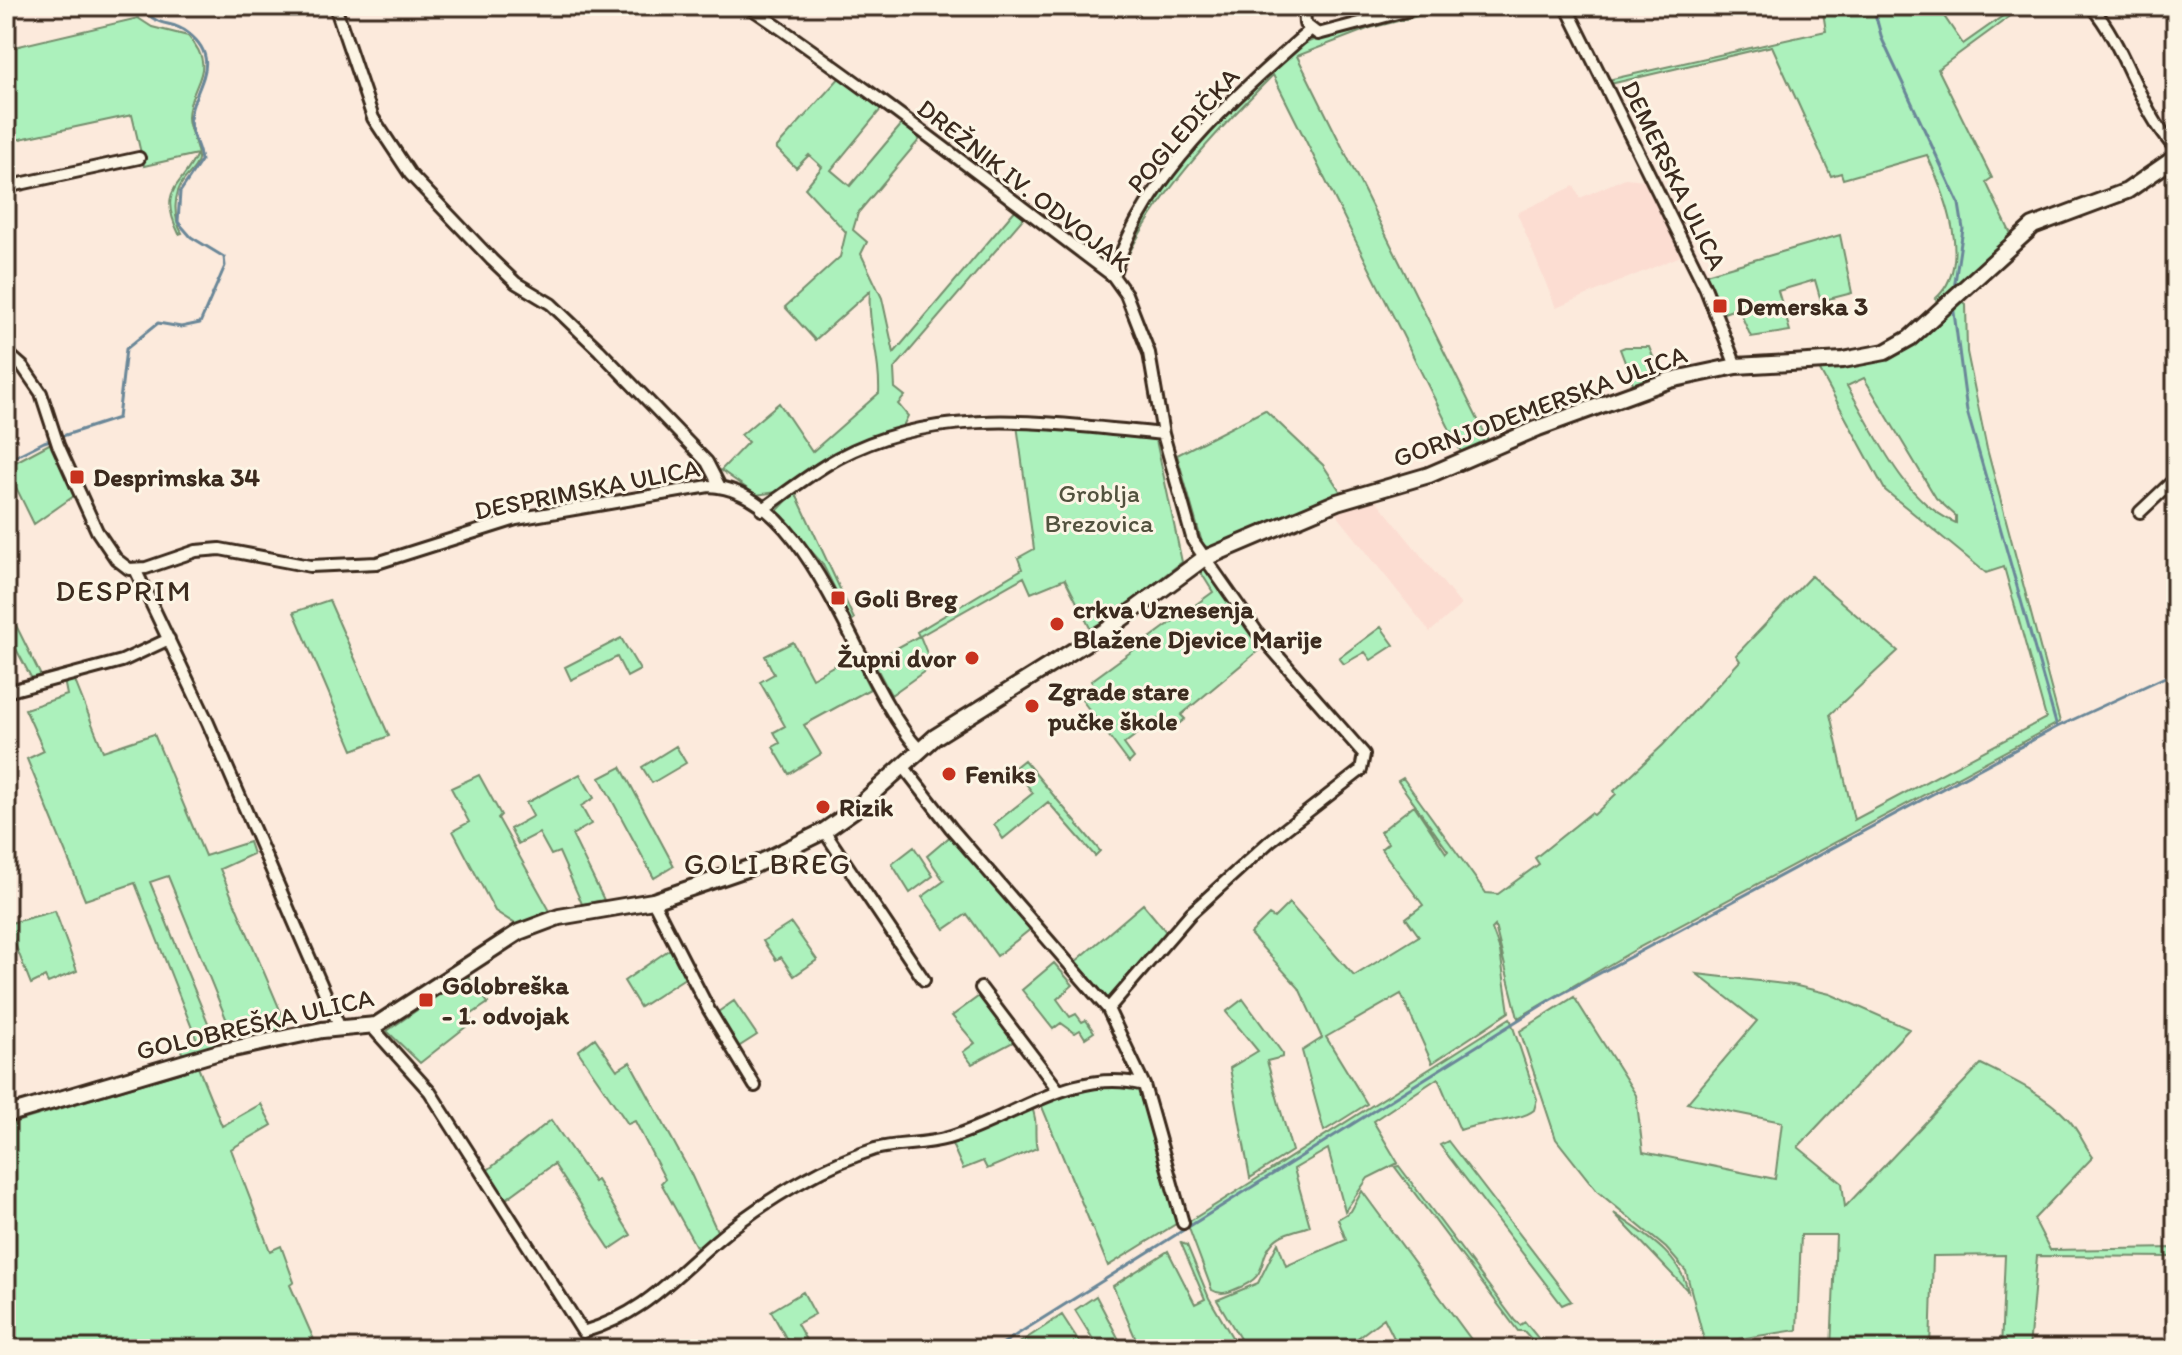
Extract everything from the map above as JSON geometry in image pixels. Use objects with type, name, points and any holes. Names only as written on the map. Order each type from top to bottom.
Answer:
[{"type":"street","points":[[335,6],[373,118],[410,174],[508,275],[551,304],[599,350],[707,462],[720,487]]},
{"type":"street","name":"DREŽNIK IV. ODVOJAK","points":[[748,6],[859,82],[928,138],[1113,276],[1140,324],[1163,434],[1193,541],[1203,559],[1272,649],[1359,748],[1364,764],[1270,841],[1191,913],[1108,1009]]},
{"type":"street","points":[[1304,6],[1305,24],[1318,34],[1424,6]]},
{"type":"street","name":"DEMERSKA ULICA","points":[[1566,6],[1705,287],[1736,366]]},
{"type":"street","points":[[2091,6],[2107,28],[2162,133],[2176,149]]},
{"type":"street","name":"POGLEDIČKA","points":[[1113,276],[1136,221],[1169,173],[1235,99],[1310,30]]},
{"type":"street","name":"GORNJODEMERSKA ULICA","points":[[1203,559],[1337,502],[1429,475],[1631,393],[1698,373],[1736,366],[1831,361],[1885,352],[1910,338],[2033,226],[2127,191],[2176,157]]},
{"type":"street","points":[[6,187],[139,158]]},
{"type":"street","points":[[6,352],[31,376],[58,445],[107,548],[123,565],[135,569],[138,584],[169,639],[340,1028]]},
{"type":"street","points":[[762,510],[804,479],[866,446],[954,423],[1021,421],[1163,434]]},
{"type":"street","points":[[2140,512],[2176,478]]},
{"type":"street","name":"DESPRIMSKA ULICA","points":[[135,569],[208,549],[236,550],[310,566],[377,563],[516,519],[676,491],[720,487],[738,492],[796,542],[817,570],[897,723],[919,749]]},
{"type":"street","name":"GOLOBREŠKA ULICA","points":[[6,1115],[219,1052],[340,1028],[371,1026],[519,932],[559,917],[653,901],[749,868],[824,831],[875,793],[919,749],[1108,629],[1203,559]]},
{"type":"street","points":[[6,692],[122,661],[169,639]]},
{"type":"street","points":[[903,766],[951,828],[1108,1009],[1144,1085],[1183,1223]]},
{"type":"street","points":[[824,831],[924,980]]},
{"type":"street","points":[[653,901],[709,1010],[755,1086]]},
{"type":"street","points":[[981,988],[1059,1091]]},
{"type":"street","points":[[371,1026],[430,1092],[583,1332],[613,1322],[643,1306],[721,1236],[809,1177],[876,1149],[924,1144],[965,1132],[1059,1091],[1114,1080],[1144,1085]]},
{"type":"shaded area","points":[[1625,178],[1646,180],[1683,255],[1556,308],[1517,213],[1574,186],[1580,198]]},
{"type":"shaded area","points":[[1372,495],[1461,605],[1430,632],[1333,510]]},
{"type":"green space","points":[[1438,6],[1458,6],[1370,28],[1297,56],[1489,442],[1462,454],[1273,75],[1166,194],[1119,275],[1125,249],[1138,222],[1175,169],[1219,120],[1287,55],[1327,35]]},
{"type":"green space","points":[[1822,6],[1937,6],[1963,44],[2017,6],[2024,6],[1938,69],[1992,178],[1986,182],[2011,234],[1941,304],[1935,299],[1947,285],[1955,248],[1948,208],[1927,155],[1843,179],[1841,173],[1831,176],[1772,46],[1610,84],[1608,80],[1826,31]]},
{"type":"green space","points":[[138,18],[152,27],[188,36],[202,59],[188,117],[197,149],[198,159],[180,186],[176,199],[176,213],[182,233],[179,234],[170,207],[171,198],[197,154],[144,166],[132,115],[6,142],[6,49]]},
{"type":"green space","points":[[841,76],[882,108],[831,170],[850,186],[902,124],[920,139],[858,213],[853,230],[867,242],[861,254],[882,298],[894,353],[1017,208],[1026,215],[894,369],[895,388],[905,396],[898,404],[908,416],[901,430],[837,454],[777,492],[756,495],[721,470],[748,442],[741,435],[779,403],[812,452],[879,393],[870,291],[815,340],[785,307],[840,257],[846,232],[805,188],[822,167],[809,155],[796,168],[776,148]]},
{"type":"green space","points":[[1840,235],[1852,293],[1821,301],[1815,280],[1778,291],[1790,331],[1751,337],[1738,308],[1724,313],[1706,274]]},
{"type":"green space","points":[[1961,300],[1966,304],[1967,352],[1987,449],[2060,722],[1638,948],[1518,1018],[1495,926],[1492,929],[1500,951],[1509,1012],[1432,1063],[1401,994],[1326,1037],[1367,1104],[1324,1131],[1302,1051],[1322,1038],[1299,988],[1250,934],[1269,915],[1274,918],[1289,903],[1354,976],[1419,936],[1406,918],[1423,905],[1381,849],[1388,843],[1380,832],[1414,805],[1446,853],[1448,851],[1398,781],[1403,778],[1486,893],[1498,894],[1539,864],[1535,858],[1591,813],[1594,815],[1616,794],[1614,791],[1663,745],[1740,661],[1736,655],[1811,576],[1898,651],[1830,714],[1854,820],[2046,718],[2004,567],[1986,573],[1885,490],[1818,367],[1882,356],[1911,343]],"holes":[[[1864,378],[1936,498],[1956,516],[1956,523],[1937,513],[1906,482],[1880,445],[1847,386]]]},
{"type":"green space","points":[[1649,347],[1661,376],[1634,386],[1620,349]]},
{"type":"green space","points":[[1265,410],[1323,465],[1342,494],[1213,548],[1203,546],[1177,455]]},
{"type":"green space","name":"Groblja Brezovica","points":[[1017,425],[1156,440],[1182,562],[1092,632],[1065,579],[1031,593],[1024,577],[920,636],[932,666],[891,695],[873,661],[919,636],[917,632],[1022,569],[1018,558],[1034,549]]},
{"type":"green space","points":[[53,442],[74,496],[34,524],[6,467]]},
{"type":"green space","points":[[795,492],[854,619],[851,621],[822,563],[776,512]]},
{"type":"green space","points":[[1205,567],[1265,645],[1181,715],[1185,719],[1171,730],[1162,719],[1157,719],[1124,744],[1134,758],[1129,763],[1082,700],[1096,688],[1091,681],[1213,592],[1200,571]]},
{"type":"green space","points":[[329,600],[389,736],[353,750],[294,612]]},
{"type":"green space","points":[[6,605],[42,678],[33,681],[6,630]]},
{"type":"green space","points":[[1381,627],[1394,645],[1371,660],[1365,652],[1344,664],[1339,658]]},
{"type":"green space","points":[[621,638],[640,670],[627,677],[617,657],[571,680],[565,667]]},
{"type":"green space","points":[[793,642],[812,678],[853,655],[870,689],[804,725],[821,754],[789,774],[773,747],[780,743],[774,732],[785,726],[760,682],[774,674],[765,656]]},
{"type":"green space","points":[[73,676],[103,751],[154,734],[205,856],[249,842],[253,854],[220,869],[289,1031],[236,1043],[168,876],[150,882],[218,1047],[183,1056],[180,1047],[197,1041],[135,883],[85,900],[27,759],[44,751],[25,709],[67,695],[64,680]]},
{"type":"green space","points":[[676,746],[686,763],[652,783],[642,767]]},
{"type":"green space","points":[[1024,760],[1100,851],[1095,856],[1048,802],[1003,839],[994,824],[1033,793],[1014,768]]},
{"type":"green space","points":[[621,767],[674,866],[654,878],[600,778]]},
{"type":"green space","points":[[580,774],[594,798],[581,806],[591,824],[572,835],[604,900],[582,904],[559,852],[551,855],[539,833],[518,844],[510,829],[533,816],[526,803]]},
{"type":"green space","points":[[479,775],[501,815],[498,818],[550,911],[517,925],[495,911],[453,831],[469,822],[451,788]]},
{"type":"green space","points":[[953,834],[1033,927],[997,956],[967,914],[945,929],[922,897],[944,881],[927,856]]},
{"type":"green space","points":[[914,847],[933,876],[910,893],[892,864]]},
{"type":"green space","points":[[1143,904],[1167,933],[1116,995],[1107,998],[1075,962]]},
{"type":"green space","points":[[55,911],[77,971],[48,983],[45,977],[31,984],[7,924]]},
{"type":"green space","points":[[791,923],[817,960],[794,976],[781,957],[776,960],[763,941]]},
{"type":"green space","points":[[673,947],[688,976],[640,1007],[624,981]]},
{"type":"green space","points":[[1054,963],[1073,985],[1057,999],[1070,1017],[1076,1014],[1082,1022],[1086,1020],[1094,1032],[1085,1038],[1080,1030],[1075,1033],[1061,1023],[1053,1029],[1022,990]]},
{"type":"green space","points":[[1697,974],[1793,985],[1830,994],[1909,1029],[1798,1147],[1842,1183],[1845,1207],[1981,1064],[2027,1088],[2059,1110],[2075,1127],[2093,1157],[2034,1219],[2050,1250],[2176,1248],[2176,1257],[2037,1256],[2029,1349],[2001,1349],[2005,1255],[1933,1256],[1930,1349],[1831,1349],[1836,1235],[1801,1235],[1797,1330],[1705,1344],[1686,1271],[1666,1248],[1597,1191],[1556,1139],[1520,1031],[1574,997],[1636,1095],[1643,1152],[1775,1179],[1782,1122],[1687,1103],[1757,1021]]},
{"type":"green space","points":[[467,975],[488,1003],[469,1016],[472,1022],[420,1063],[387,1031]]},
{"type":"green space","points":[[982,994],[1017,1040],[972,1064],[963,1052],[975,1043],[952,1016]]},
{"type":"green space","points":[[1243,999],[1283,1054],[1283,1057],[1267,1061],[1292,1151],[1250,1178],[1230,1068],[1258,1051],[1226,1012]]},
{"type":"green space","points":[[734,1001],[757,1035],[735,1049],[715,1014]]},
{"type":"green space","points":[[1510,1018],[1537,1099],[1534,1110],[1520,1117],[1460,1130],[1438,1078],[1373,1121],[1398,1163],[1368,1178],[1345,1211],[1328,1149],[1294,1169],[1310,1226],[1286,1233],[1274,1241],[1268,1248],[1259,1273],[1247,1284],[1227,1292],[1212,1290],[1187,1223]]},
{"type":"green space","points":[[595,1038],[617,1070],[630,1062],[690,1172],[719,1235],[699,1252],[661,1183],[665,1179],[635,1121],[628,1124],[578,1051]]},
{"type":"green space","points":[[198,1067],[222,1126],[261,1104],[272,1125],[231,1149],[270,1251],[281,1246],[294,1282],[290,1285],[318,1349],[6,1349],[6,1125]]},
{"type":"green space","points":[[1106,1084],[1140,1087],[1179,1222],[1108,1266],[1040,1102]]},
{"type":"green space","points":[[1031,1106],[1035,1117],[1037,1148],[987,1169],[983,1161],[963,1169],[950,1140]]},
{"type":"green space","points":[[551,1120],[594,1182],[597,1180],[631,1235],[610,1249],[554,1164],[502,1202],[484,1173]]},
{"type":"green space","points":[[1448,1141],[1571,1301],[1562,1305],[1440,1145]]},
{"type":"green space","points":[[1399,1166],[1515,1321],[1520,1325],[1525,1322],[1547,1349],[1540,1349],[1524,1331],[1518,1331],[1395,1167]]},
{"type":"green space","points":[[1362,1191],[1478,1349],[1388,1349],[1395,1340],[1384,1318],[1343,1349],[1246,1349],[1217,1300],[1258,1283],[1278,1243],[1286,1266],[1346,1240],[1338,1219],[1351,1211]]},
{"type":"green space","points":[[1614,1213],[1669,1256],[1684,1278],[1688,1291]]},
{"type":"green space","points":[[1181,1243],[1187,1245],[1209,1298],[1239,1349],[1140,1349],[1113,1286],[1168,1251],[1195,1304],[1205,1299]]},
{"type":"green space","points":[[803,1292],[815,1314],[797,1324],[811,1349],[792,1349],[771,1311]]},
{"type":"green space","points":[[1096,1296],[1124,1349],[1099,1349],[1075,1310]]},
{"type":"green space","points":[[1062,1315],[1084,1349],[1021,1349],[1018,1344]]},
{"type":"waterway","points":[[6,461],[44,442],[118,418],[126,349],[158,323],[181,327],[200,323],[225,266],[224,257],[191,237],[178,222],[180,192],[201,161],[190,119],[204,76],[204,55],[199,44],[188,33],[159,22],[141,6]]},
{"type":"waterway","points":[[1873,6],[1882,39],[1959,204],[1963,229],[1954,289]]},
{"type":"waterway","points":[[1953,305],[1967,411],[2057,727]]},
{"type":"waterway","points":[[994,1349],[1550,1000],[2057,727],[2176,672]]},
{"type":"place","name":"Demerska 3","points":[[1720,306]]},
{"type":"place","name":"Desprimska 34","points":[[77,477]]},
{"type":"place","name":"Goli Breg","points":[[838,598]]},
{"type":"place","name":"crkva Uznesenja Blažene Djevice Marije","points":[[1057,624]]},
{"type":"place","name":"Župni dvor","points":[[972,658]]},
{"type":"place","name":"Zgrade stare pučke škole","points":[[1032,706]]},
{"type":"place","name":"Feniks","points":[[949,774]]},
{"type":"place","name":"Rizik","points":[[823,807]]},
{"type":"place","name":"Golobreška - 1. odvojak","points":[[426,1000]]},
{"type":"district","name":"DESPRIM","points":[[124,590]]},
{"type":"district","name":"GOLI BREG","points":[[768,863]]}]
